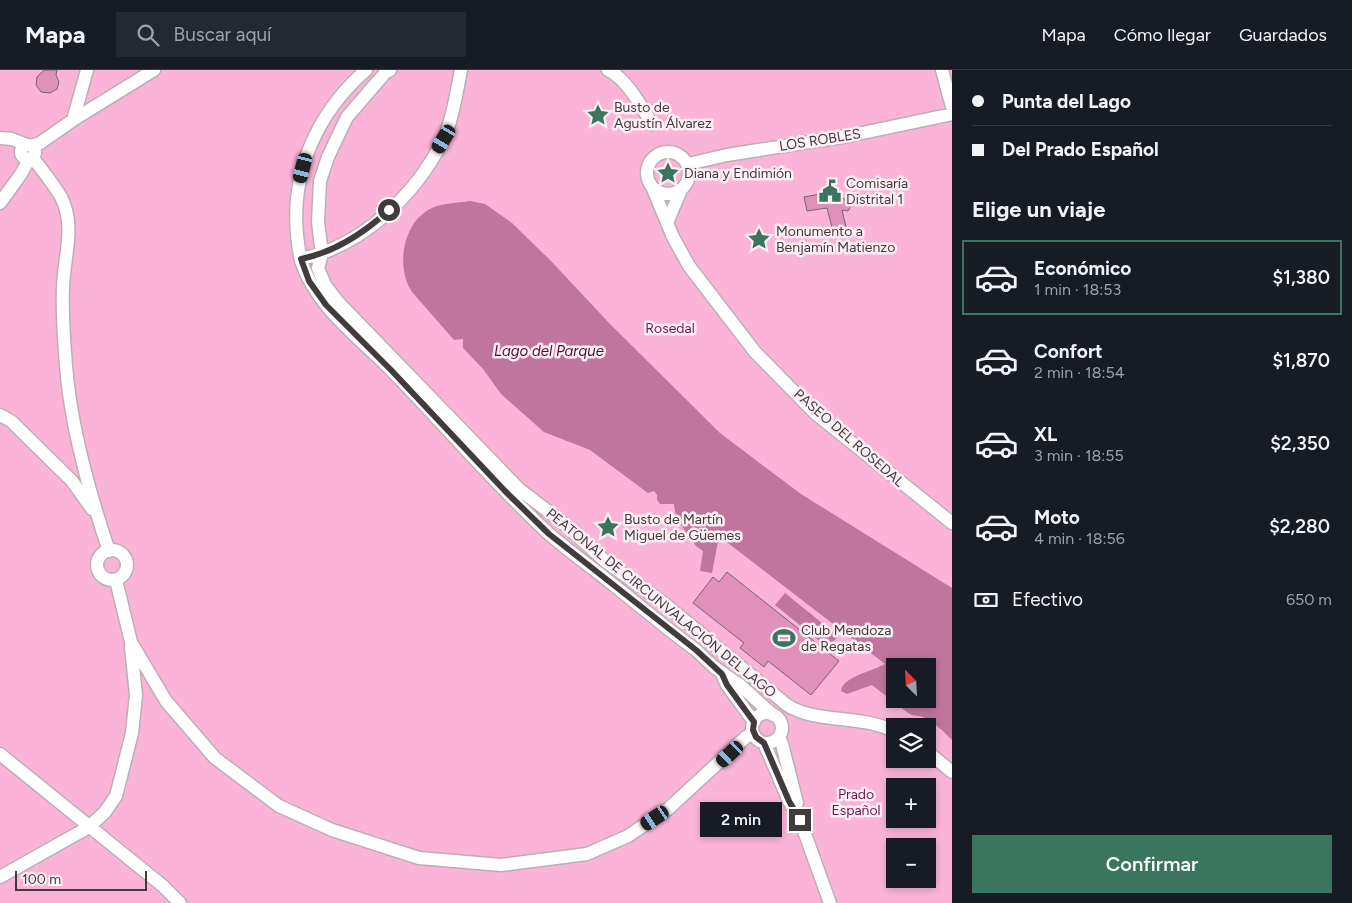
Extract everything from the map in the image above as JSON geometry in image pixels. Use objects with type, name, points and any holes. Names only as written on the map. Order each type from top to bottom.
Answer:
[{"type":"street","points":[[73,120],[87,70]]},
{"type":"street","points":[[0,203],[22,174],[30,151],[73,120],[154,70]]},
{"type":"street","points":[[366,70],[332,107],[305,157],[300,178],[296,219],[301,259],[309,281],[326,305],[391,370],[505,491],[549,534],[696,650],[722,674],[741,686],[780,720],[782,725],[779,737],[772,742],[764,743]]},
{"type":"street","name":"PEATONAL DE CIRCUNVALACIÓN DEL LAGO","points":[[390,70],[385,73],[347,117],[328,157],[320,182],[318,222],[322,254],[318,268],[325,285],[338,302],[519,489],[562,522],[605,561],[665,604],[787,705],[794,709],[817,715],[872,723],[886,728]]},
{"type":"street","points":[[301,259],[322,254],[343,244],[375,223],[403,198],[423,174],[444,139],[461,70]]},
{"type":"street","points":[[608,70],[614,73],[637,100],[652,124]]},
{"type":"street","points":[[942,70],[952,107]]},
{"type":"street","name":"LOS ROBLES","points":[[688,164],[727,155],[848,136],[952,114]]},
{"type":"street","points":[[6,139],[30,151],[61,198],[69,222],[68,249],[63,286],[66,368],[76,433],[97,515],[109,551]]},
{"type":"street","points":[[663,152],[672,152],[680,156],[688,164],[689,179],[686,185],[676,193],[664,195],[653,189],[647,178],[648,165],[655,156],[663,152]]},
{"type":"street","name":"PASEO DEL ROSEDAL","points":[[653,189],[667,223],[690,266],[755,352],[816,414],[952,523]]},
{"type":"street","points":[[667,223],[681,190]]},
{"type":"street","points":[[0,415],[11,421],[72,481],[97,515]]},
{"type":"street","points":[[109,551],[122,554],[127,562],[124,575],[116,580],[102,576],[98,566],[100,557],[109,551]]},
{"type":"street","points":[[0,877],[89,827],[105,812],[116,796],[132,733],[136,695],[131,642],[116,580]]},
{"type":"street","points":[[131,642],[166,701],[215,758],[226,767],[279,806],[332,830],[419,858],[501,865],[587,854],[628,836],[668,809],[746,737],[754,728],[760,715],[774,714]]},
{"type":"street","points":[[722,674],[754,728],[756,737],[764,743],[789,801],[800,820]]},
{"type":"street","points":[[779,737],[800,820],[830,903]]},
{"type":"street","points":[[0,754],[163,886],[180,903]]},
{"type":"street","points":[[936,759],[952,772]]},
{"type":"green space","points":[[0,70],[952,70],[952,903],[0,903]]},
{"type":"water","name":"Lago del Parque","points":[[470,201],[485,204],[512,223],[720,433],[801,494],[952,588],[952,740],[936,726],[936,718],[912,715],[902,708],[936,708],[936,658],[886,658],[886,696],[872,685],[847,694],[841,691],[843,686],[852,678],[885,664],[719,536],[712,573],[700,571],[703,551],[696,546],[676,518],[674,504],[660,504],[654,491],[648,493],[590,450],[544,432],[501,394],[483,369],[463,348],[463,339],[454,340],[412,292],[407,282],[403,258],[408,234],[422,214],[436,206]]},
{"type":"water","points":[[785,593],[838,636],[828,648],[775,605]]},
{"type":"building","points":[[44,70],[57,70],[56,75],[59,82],[57,89],[50,93],[41,92],[36,85],[37,77]]},
{"type":"building","points":[[831,192],[850,202],[851,206],[848,211],[842,210],[847,231],[834,235],[827,208],[807,211],[804,197]]},
{"type":"building","points":[[727,572],[839,661],[811,695],[768,661],[764,667],[740,648],[744,643],[693,603],[713,577],[719,582]]},
{"type":"place","name":"Busto de Agustín Álvarez","points":[[598,115]]},
{"type":"place","name":"Diana y Endimión","points":[[668,173]]},
{"type":"place","name":"Comisaría Distrital 1","points":[[830,191]]},
{"type":"place","name":"Monumento a Benjamín Matienzo","points":[[759,239]]},
{"type":"place","name":"Busto de Martín Miguel de Güemes","points":[[608,527]]},
{"type":"place","name":"Club Mendoza de Regatas","points":[[784,638]]},
{"type":"route","points":[[389,210],[375,223],[343,244],[322,254],[301,259],[309,281],[326,305],[391,370],[505,491],[549,534],[696,650],[722,674],[727,685],[754,722],[753,733],[764,743],[789,801],[800,820]]},
{"type":"park label","name":"Rosedal","points":[[670,328]]},
{"type":"park label","name":"Prado Español","points":[[856,802]]}]
